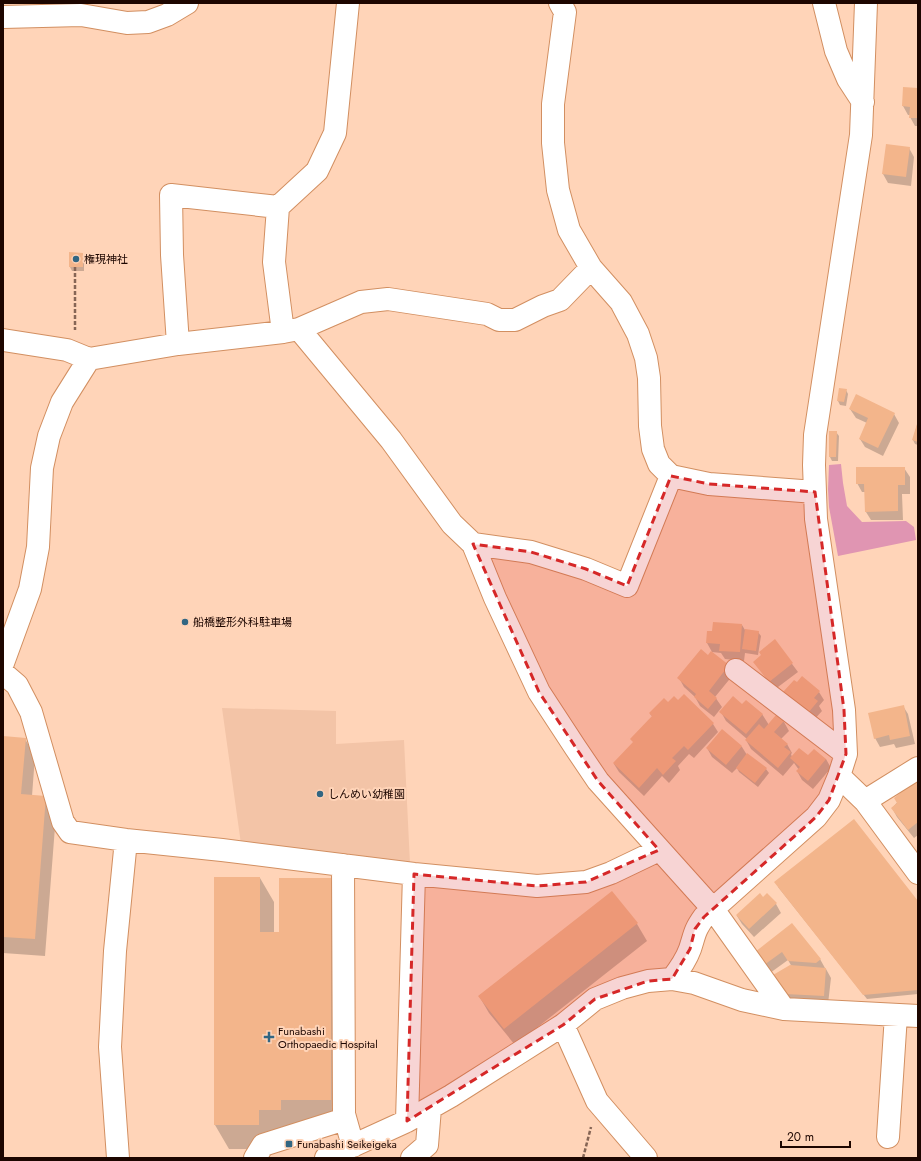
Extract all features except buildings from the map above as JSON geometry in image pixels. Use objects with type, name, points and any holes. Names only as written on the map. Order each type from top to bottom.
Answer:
[{"type":"street","points":[[3,17],[81,15],[127,23],[148,22],[167,15],[187,3]]},
{"type":"street","points":[[348,3],[335,133],[317,171],[278,207],[274,262],[291,330],[391,440],[452,524],[474,544],[495,598],[539,692],[574,747],[598,781],[713,909],[784,1009]]},
{"type":"street","points":[[560,3],[565,12],[553,104],[553,144],[558,190],[569,230],[591,268],[622,302],[638,334],[646,358],[650,426],[653,449],[659,464],[671,476],[710,484],[815,492]]},
{"type":"street","points":[[824,3],[836,51],[848,79],[863,102]]},
{"type":"street","points":[[672,979],[684,963],[690,949],[695,929],[704,917],[816,817],[829,800],[846,754],[844,710],[816,519],[814,465],[815,435],[861,135],[866,3]]},
{"type":"street","points":[[178,344],[172,255],[171,195],[278,207]]},
{"type":"street","points":[[3,340],[82,355],[291,330],[361,302],[388,299],[488,314],[499,320],[515,320],[543,306],[560,300],[591,268]]},
{"type":"street","points":[[3,663],[30,589],[38,547],[42,468],[49,436],[82,355]]},
{"type":"street","points":[[474,544],[531,552],[586,569],[627,586],[671,476]]},
{"type":"street","points":[[736,670],[846,754]]},
{"type":"street","points":[[3,673],[17,685],[31,712],[63,822],[70,832],[414,874],[537,886],[586,882],[611,873],[659,850]]},
{"type":"street","points":[[865,802],[918,768]]},
{"type":"street","points":[[839,776],[865,802],[918,873]]},
{"type":"street","points":[[118,1158],[110,1047],[115,951],[126,840]]},
{"type":"street","points":[[343,865],[344,1114],[353,1146]]},
{"type":"street","points":[[407,1121],[414,874]]},
{"type":"street","points":[[326,1158],[407,1121],[451,1096],[563,1025],[595,999],[622,988],[648,981],[672,979],[700,985],[742,1000],[784,1009],[918,1016]]},
{"type":"street","points":[[888,1137],[896,1015]]},
{"type":"street","points":[[563,1025],[597,1101],[646,1158]]},
{"type":"street","points":[[412,1158],[426,1145],[430,1108]]},
{"type":"street","points":[[255,1158],[263,1145],[345,1119]]},
{"type":"path","points":[[75,267],[82,355]]},
{"type":"highlighted area","points":[[671,476],[709,484],[815,492],[844,710],[846,754],[829,800],[816,817],[704,917],[695,929],[690,949],[672,979],[648,981],[595,999],[563,1025],[407,1121],[414,874],[537,886],[586,882],[659,850],[598,781],[539,692],[473,544],[531,552],[586,569],[627,586]]},
{"type":"shaded area","points":[[841,464],[847,506],[862,522],[906,521],[914,527],[916,540],[838,556],[829,507],[828,489],[829,465]]},
{"type":"shaded area","name":"しんめい幼稚園","points":[[222,708],[336,711],[336,744],[404,740],[410,864],[241,844]]},
{"type":"place","name":"権現神社","points":[[76,259]]},
{"type":"place","name":"船橋整形外科駐車場","points":[[185,622]]},
{"type":"place","name":"しんめい幼稚園","points":[[320,794]]},
{"type":"place","name":"Funabashi Orthopaedic Hospital","points":[[269,1037]]},
{"type":"place","name":"Funabashi Seikeigeka","points":[[289,1144]]}]
